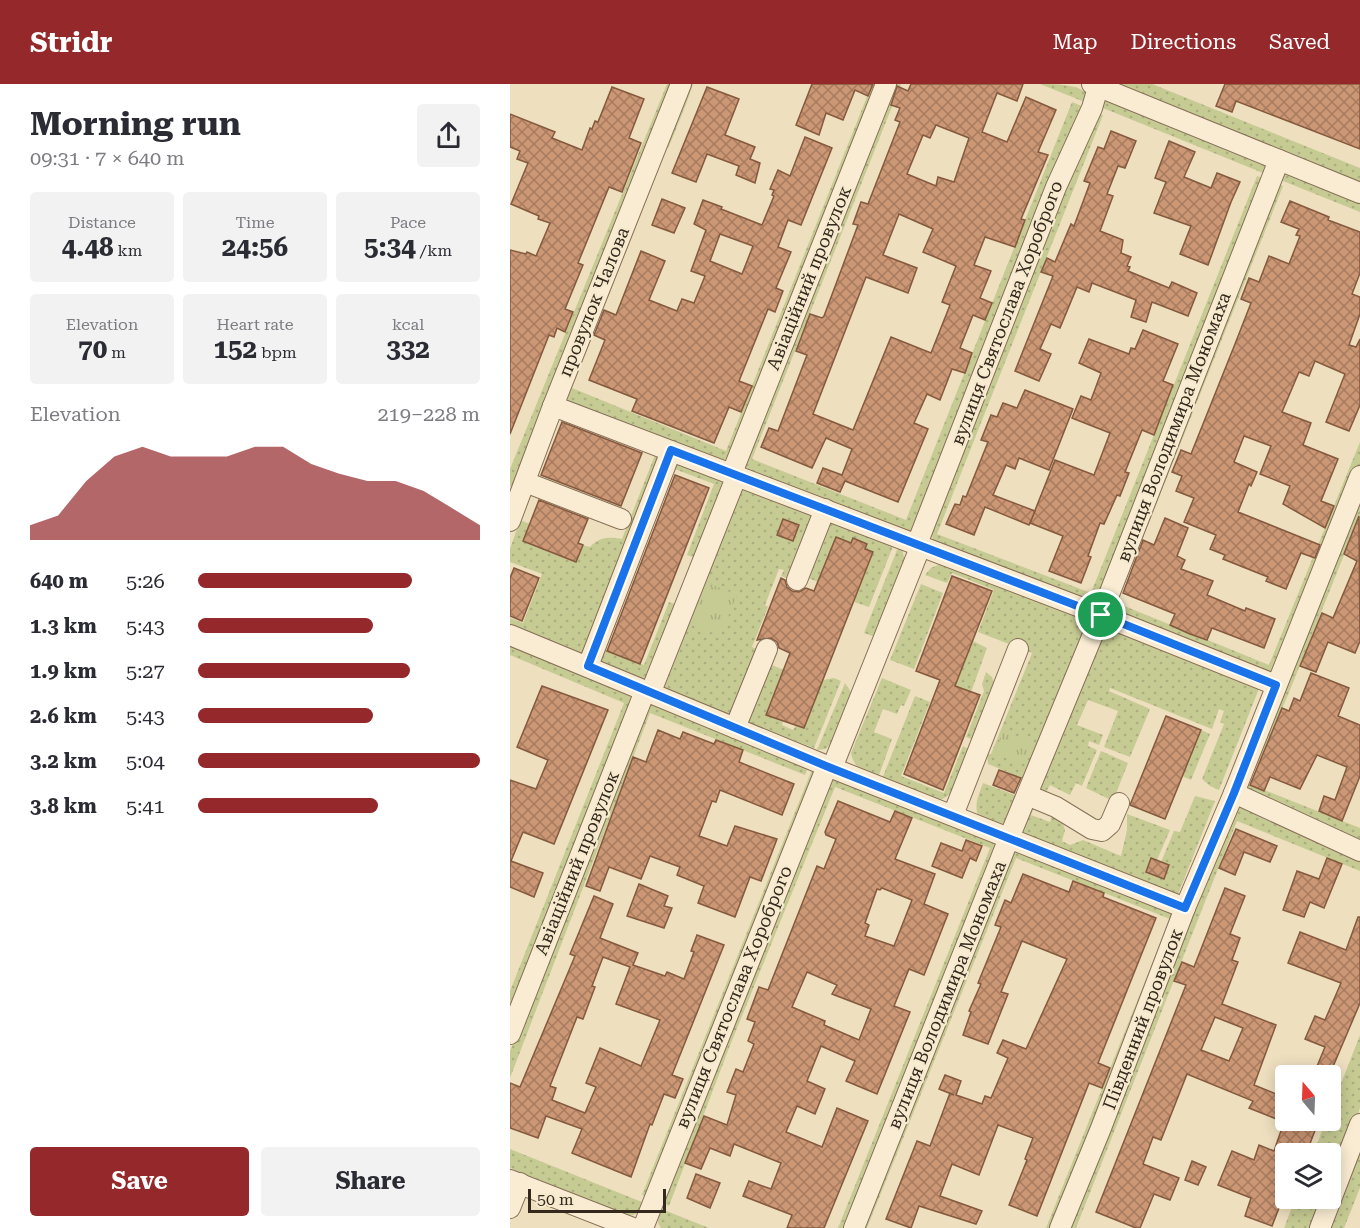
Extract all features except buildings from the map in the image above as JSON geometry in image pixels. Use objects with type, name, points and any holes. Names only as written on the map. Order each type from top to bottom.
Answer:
[{"type":"street","name":"провулок Чалова","points":[[511,514],[681,84]]},
{"type":"street","name":"Авіаційний провулок","points":[[510,1034],[648,692],[886,84]]},
{"type":"street","points":[[1096,85],[1360,193]]},
{"type":"street","name":"вулиця Святослава Хороброго","points":[[643,1228],[919,545],[1056,188],[1092,108],[1096,85]]},
{"type":"street","name":"вулиця Володимира Мономаха","points":[[854,1228],[1009,838],[1101,615],[1279,160]]},
{"type":"street","points":[[553,406],[1101,615],[1276,685]]},
{"type":"street","points":[[588,666],[671,450]]},
{"type":"street","name":"Південний провулок","points":[[1060,1228],[1101,1128],[1185,908],[1234,793],[1360,476]]},
{"type":"street","points":[[525,482],[621,519]]},
{"type":"street","points":[[797,580],[825,509]]},
{"type":"street","points":[[510,635],[829,767],[1185,908]]},
{"type":"street","points":[[735,728],[767,649]]},
{"type":"street","points":[[952,815],[1018,649]]},
{"type":"street","points":[[1234,793],[1360,850]]},
{"type":"street","points":[[1027,795],[1056,807],[1092,829],[1102,831],[1110,824],[1119,802]]},
{"type":"street","points":[[1320,1228],[1360,1124]]},
{"type":"street","points":[[510,1208],[515,1181],[633,1228]]},
{"type":"green space","points":[[667,84],[674,84],[569,336],[563,361],[513,487],[510,486],[510,469]]},
{"type":"green space","points":[[686,84],[693,84],[670,144],[657,165],[658,171],[572,388],[726,451],[872,84],[880,84],[729,458],[723,460],[715,459],[569,401],[564,397]]},
{"type":"green space","points":[[892,84],[901,84],[752,459],[906,520],[1072,102],[1084,107],[914,529],[910,532],[751,471],[745,467],[744,458]]},
{"type":"green space","points":[[1040,84],[1067,85],[1085,91],[1089,95],[1087,103]]},
{"type":"green space","points":[[1113,84],[1152,84],[1360,168],[1360,184]]},
{"type":"green space","points":[[1104,98],[1267,164],[1268,175],[1098,106]]},
{"type":"green space","points":[[1094,111],[1103,115],[937,534],[1091,593],[1257,176],[1267,180],[1098,601],[1091,604],[938,545],[929,530]]},
{"type":"green space","points":[[1289,173],[1360,201],[1360,212],[1278,179],[1281,175]]},
{"type":"green space","points":[[1275,183],[1283,186],[1117,603],[1269,665],[1360,442],[1360,466],[1281,665],[1269,672],[1259,673],[1111,609]]},
{"type":"green space","points":[[655,455],[661,458],[583,653],[510,625],[510,618],[523,623],[542,574],[510,562],[510,549],[520,520],[530,524],[524,541],[576,562],[583,545],[590,547],[605,538],[622,539]]},
{"type":"green space","points":[[671,461],[729,482],[699,559],[687,555],[714,484],[672,468]]},
{"type":"green space","points":[[739,479],[819,510],[793,581],[781,576],[784,570],[779,569],[765,605],[768,607],[752,647],[761,651],[732,713],[727,714],[657,686]]},
{"type":"green space","points":[[1360,492],[1360,515],[1288,695],[1249,784],[1360,828],[1360,844],[1248,794],[1243,782]]},
{"type":"green space","points":[[828,513],[895,541],[869,607],[854,602],[873,553],[865,549],[866,543],[854,539],[851,543],[836,537],[818,582],[803,576]]},
{"type":"green space","points":[[899,545],[905,561],[875,637],[864,633]]},
{"type":"green space","points":[[949,560],[1091,620],[1027,780],[988,764],[987,754],[991,754],[1032,653],[978,632],[994,590],[952,573],[947,583],[925,575],[931,568]]},
{"type":"green space","points":[[706,582],[737,595],[720,636],[689,623]]},
{"type":"green space","points":[[921,584],[943,593],[914,669],[890,660]]},
{"type":"green space","points":[[669,602],[681,606],[652,683],[599,662],[604,649],[644,665]]},
{"type":"green space","points":[[1103,623],[1260,686],[1219,790],[1202,779],[1224,724],[1220,722],[1224,711],[1219,709],[1212,729],[1110,688],[1109,691],[1150,709],[1130,757],[1104,747],[1118,711],[1088,700],[1077,725],[1103,735],[1099,745],[1089,741],[1088,746],[1097,750],[1082,786],[1076,783],[1070,795],[1050,785],[1031,815],[1050,822],[1052,816],[1062,821],[1065,830],[1062,841],[1070,845],[1083,840],[1121,856],[1127,830],[1127,814],[1170,830],[1157,860],[1161,862],[1174,831],[1180,832],[1195,796],[1215,801],[1177,897],[1019,832]]},
{"type":"green space","points":[[973,641],[987,648],[971,692],[955,686]]},
{"type":"green space","points":[[510,643],[627,691],[633,702],[510,1019],[510,991],[624,703],[510,655]]},
{"type":"green space","points":[[767,663],[784,670],[766,715],[783,721],[782,725],[793,730],[796,725],[804,728],[823,680],[834,678],[841,681],[814,748],[751,724],[747,719]]},
{"type":"green space","points":[[986,672],[992,677],[995,685],[976,741],[966,737],[984,691],[982,684]]},
{"type":"green space","points":[[882,678],[911,690],[904,706],[901,705],[897,714],[883,709],[874,732],[892,739],[878,778],[857,766],[851,753]]},
{"type":"green space","points":[[845,683],[851,692],[831,743],[826,749],[817,750]]},
{"type":"green space","points":[[915,696],[930,702],[901,776],[944,793],[963,746],[972,751],[955,789],[943,799],[935,801],[882,779]]},
{"type":"green space","points":[[655,703],[809,765],[805,775],[650,713],[510,1078],[510,1051],[650,705]]},
{"type":"green space","points":[[1201,730],[1210,734],[1191,780],[1182,776]]},
{"type":"green space","points":[[1003,731],[1034,742],[1025,764],[995,753]]},
{"type":"green space","points":[[1101,751],[1128,763],[1113,801],[1086,788]]},
{"type":"green space","points":[[813,767],[815,772],[649,1198],[642,1195]]},
{"type":"green space","points":[[832,778],[1000,842],[848,1228],[838,1228],[990,848],[835,787],[729,1048],[669,1206],[660,1202]]},
{"type":"green space","points":[[983,783],[1020,797],[1008,828],[979,818],[977,804]]},
{"type":"green space","points":[[1250,806],[1360,856],[1360,871],[1237,821],[1076,1228],[1066,1228],[1235,810]]},
{"type":"green space","points":[[1013,849],[1171,911],[1174,915],[1054,1228],[1046,1228],[1170,919],[1016,858],[867,1228],[860,1228]]},
{"type":"green space","points":[[1360,1035],[1360,1108],[1341,1157],[1341,1143],[1317,1143],[1322,1131],[1341,1131],[1341,1083]]},
{"type":"green space","points":[[1360,1141],[1360,1188],[1344,1228],[1326,1228],[1333,1209],[1341,1209],[1341,1190]]},
{"type":"green space","points":[[510,1149],[647,1204],[638,1213],[626,1215],[510,1168]]},
{"type":"green space","points":[[659,1208],[709,1228],[661,1228],[658,1223]]},
{"type":"green space","points":[[1291,1209],[1321,1209],[1313,1228],[1284,1228]]},
{"type":"route","points":[[671,450],[1101,615],[1276,685],[1234,793],[1185,908],[826,766],[588,666],[671,450]]}]
